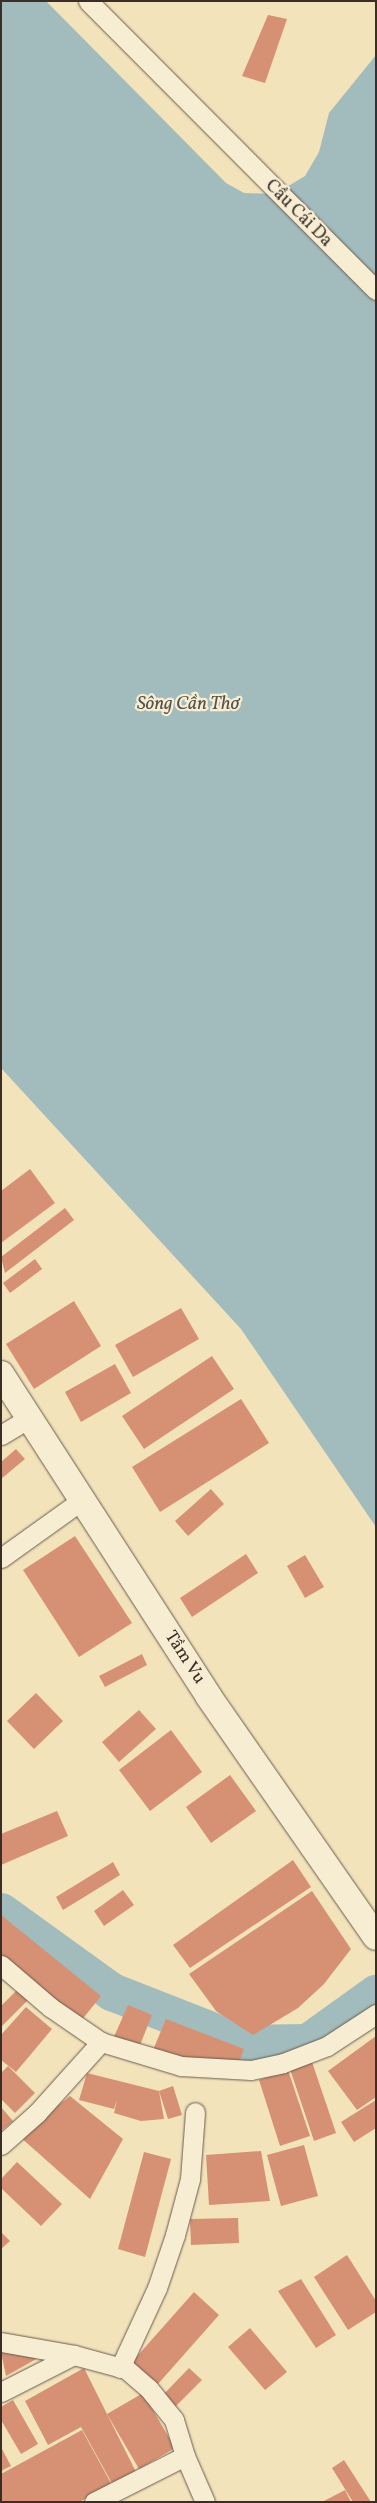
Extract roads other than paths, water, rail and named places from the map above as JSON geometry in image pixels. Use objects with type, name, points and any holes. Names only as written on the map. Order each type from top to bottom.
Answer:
[{"type":"street","name":"Cầu Cái Da","points":[[88,1],[220,137],[376,290]]},
{"type":"street","name":"Tầm Vu","points":[[1,1374],[209,1696],[376,1937]]},
{"type":"street","points":[[1,1435],[30,1418]]},
{"type":"street","points":[[1,1558],[82,1500]]},
{"type":"street","points":[[4,1973],[101,2042],[181,2066],[251,2070],[284,2063],[328,2046],[376,2014]]},
{"type":"street","points":[[1,2145],[37,2113],[101,2042]]},
{"type":"street","points":[[120,2368],[157,2288],[175,2235],[190,2179],[195,2112]]},
{"type":"street","points":[[1,2342],[74,2355],[120,2368],[149,2389],[174,2420],[186,2456],[205,2502]]},
{"type":"street","points":[[1,2392],[74,2355]]},
{"type":"street","points":[[94,2502],[186,2456]]},
{"type":"water","name":"Sông Cần Thơ","points":[[1,1],[46,1],[226,183],[244,193],[275,194],[305,176],[319,152],[329,113],[376,55],[376,1527],[241,1329],[1,1068]]},
{"type":"waterway","points":[[1,1912],[112,1992],[245,2044],[308,2043],[376,1994]]}]
